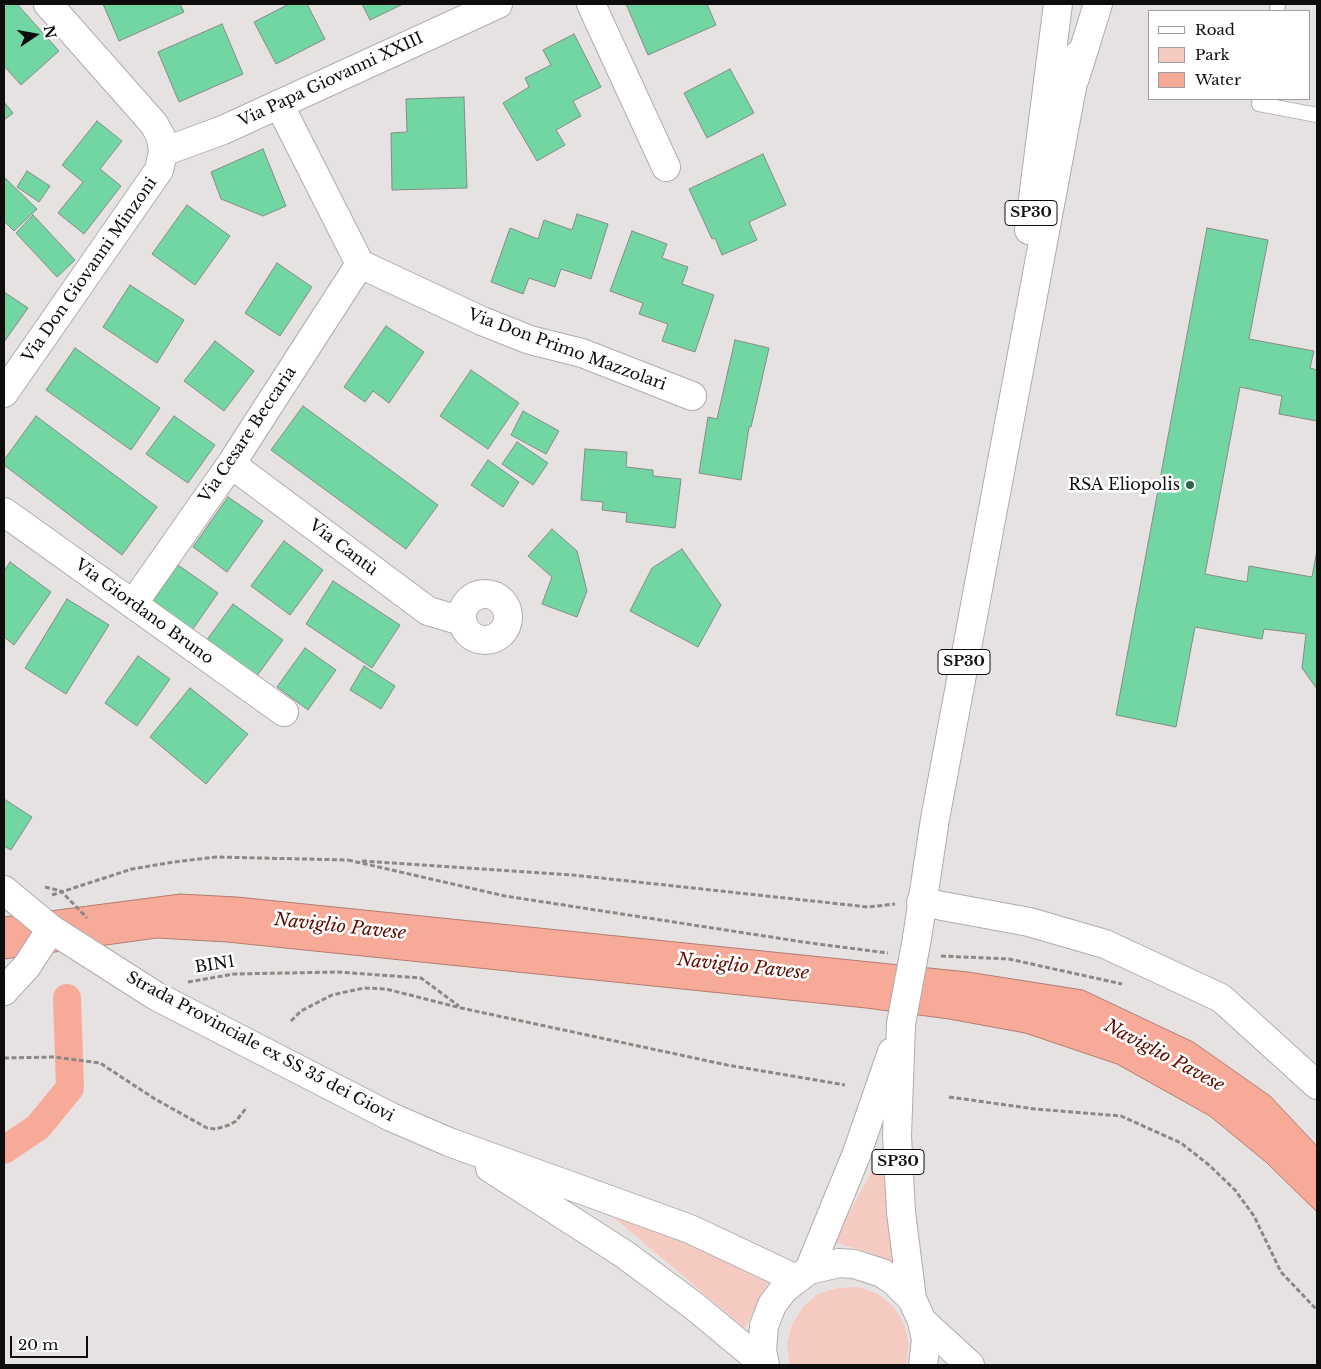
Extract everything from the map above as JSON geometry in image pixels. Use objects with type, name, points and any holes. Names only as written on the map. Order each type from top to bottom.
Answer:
[{"type":"main road","points":[[48,4],[154,124],[161,137],[163,152]]},
{"type":"main road","name":"Via Papa Giovanni XXIII","points":[[163,152],[223,130],[498,4]]},
{"type":"main road","points":[[591,4],[666,167]]},
{"type":"main road","name":"SP30","points":[[1008,423],[1036,167],[1058,4]]},
{"type":"main road","name":"SP30","points":[[803,1274],[857,1153],[901,1024],[924,947],[921,902],[1008,423],[1075,78],[1084,4]]},
{"type":"main road","points":[[1075,78],[1098,4]]},
{"type":"main road","points":[[279,104],[360,264]]},
{"type":"main road","name":"Via Don Giovanni Minzoni","points":[[4,393],[159,170],[163,152]]},
{"type":"main road","name":"Via Don Primo Mazzolari","points":[[360,264],[490,324],[530,340],[582,353],[692,396]]},
{"type":"main road","name":"Via Cesare Beccaria","points":[[133,604],[231,464],[360,264]]},
{"type":"main road","name":"Via Cantù","points":[[231,464],[428,611],[462,621]]},
{"type":"main road","name":"Via Giordano Bruno","points":[[4,512],[284,712]]},
{"type":"main road","points":[[4,991],[27,966],[51,929],[23,894]]},
{"type":"main road","points":[[921,902],[1029,922],[1105,944],[1221,998],[1317,1085]]},
{"type":"main road","name":"Strada Provinciale ex SS 35 dei Giovi","points":[[51,929],[156,996],[391,1117],[449,1142],[690,1229],[803,1274]]},
{"type":"main road","name":"SP30","points":[[901,1024],[897,1136],[901,1212],[917,1310]]},
{"type":"main road","name":"Strada Provinciale ex SS 35 dei Giovi","points":[[449,1142],[624,1254],[694,1306],[764,1364]]},
{"type":"main road","points":[[764,1364],[762,1351],[764,1326],[772,1305],[784,1289],[803,1274],[839,1263],[869,1267],[894,1281],[917,1310],[970,1365]]},
{"type":"main road","points":[[917,1310],[926,1340],[923,1365]]},
{"type":"lane","points":[[1260,100],[1259,104],[1317,115]]},
{"type":"path","points":[[23,894],[61,891],[132,869],[216,857],[348,860],[573,875],[868,907],[921,902]]},
{"type":"path","points":[[348,860],[505,896],[810,943],[893,953]]},
{"type":"path","points":[[23,894],[61,891]]},
{"type":"path","points":[[61,891],[93,924]]},
{"type":"path","points":[[924,947],[1009,959],[1129,985]]},
{"type":"path","name":"BIN1","points":[[181,984],[244,974],[338,972],[421,978],[461,1008]]},
{"type":"path","points":[[291,1021],[301,1011],[316,1001],[364,988],[386,989],[461,1008],[727,1066],[845,1085]]},
{"type":"path","points":[[4,1058],[54,1056],[100,1063],[116,1076],[162,1104],[207,1128],[216,1129],[229,1125],[236,1121],[247,1107]]},
{"type":"path","points":[[949,1097],[1035,1109],[1121,1116],[1181,1143],[1209,1165],[1234,1190],[1254,1216],[1281,1272],[1317,1310]]},
{"type":"green space","points":[[886,1146],[903,1274],[872,1253],[833,1242]]},
{"type":"green space","points":[[606,1211],[771,1277],[745,1328]]},
{"type":"green space","points":[[858,1287],[878,1294],[894,1307],[904,1324],[909,1344],[906,1365],[790,1365],[787,1344],[792,1325],[803,1307],[818,1294],[838,1288]]},
{"type":"water","name":"Naviglio Pavese","points":[[180,894],[237,897],[968,972],[1083,990],[1193,1042],[1270,1096],[1317,1146],[1317,1212],[1267,1163],[1210,1116],[1117,1064],[1025,1033],[949,1019],[866,1008],[227,942],[157,938],[4,959],[4,917]]},
{"type":"building","points":[[4,4],[17,4],[59,51],[21,85],[4,66]]},
{"type":"building","points":[[103,4],[180,4],[184,12],[119,41]]},
{"type":"building","points":[[289,4],[307,4],[325,39],[276,64],[254,22]]},
{"type":"building","points":[[362,4],[403,4],[370,20]]},
{"type":"building","points":[[626,4],[707,4],[716,25],[648,55]]},
{"type":"building","points":[[222,24],[243,74],[179,102],[158,52]]},
{"type":"building","points":[[574,34],[601,87],[573,101],[581,116],[556,130],[565,145],[537,161],[503,103],[529,87],[525,78],[551,65],[543,50]]},
{"type":"building","points":[[730,69],[754,113],[707,138],[684,93]]},
{"type":"building","points":[[464,97],[467,188],[392,190],[391,133],[407,132],[406,99]]},
{"type":"building","points":[[4,102],[13,113],[4,120]]},
{"type":"building","points":[[97,121],[122,141],[100,169],[121,186],[84,234],[58,213],[83,182],[62,165]]},
{"type":"building","points":[[263,149],[286,206],[263,216],[221,199],[211,172]]},
{"type":"building","points":[[763,154],[786,205],[749,222],[757,240],[722,255],[715,238],[712,239],[689,189]]},
{"type":"building","points":[[27,171],[50,186],[39,202],[17,187]]},
{"type":"building","points":[[4,177],[37,209],[14,231],[4,221]]},
{"type":"building","points":[[187,205],[230,236],[195,285],[152,254]]},
{"type":"building","points":[[577,214],[608,224],[591,279],[561,269],[555,287],[529,278],[523,294],[491,282],[510,228],[538,239],[544,220],[572,230]]},
{"type":"building","points":[[33,215],[75,260],[57,277],[16,233]]},
{"type":"building","name":"RSA Eliopolis","points":[[1207,228],[1268,240],[1249,339],[1314,351],[1310,368],[1317,370],[1317,421],[1279,414],[1282,396],[1240,387],[1205,574],[1247,582],[1249,566],[1312,577],[1317,550],[1317,689],[1302,668],[1306,634],[1264,629],[1262,639],[1195,627],[1176,727],[1116,715]]},
{"type":"building","points":[[632,231],[667,244],[662,258],[688,267],[682,284],[714,295],[695,352],[662,341],[668,324],[639,314],[643,303],[610,291]]},
{"type":"building","points":[[277,263],[312,287],[280,336],[245,313]]},
{"type":"building","points":[[130,285],[184,320],[157,363],[103,327]]},
{"type":"building","points":[[4,292],[28,308],[4,342]]},
{"type":"building","points":[[386,326],[424,352],[389,403],[373,391],[365,402],[344,387]]},
{"type":"building","points":[[735,340],[769,348],[751,427],[749,427],[741,480],[699,473],[708,417],[717,419]]},
{"type":"building","points":[[215,341],[254,371],[224,411],[184,381]]},
{"type":"building","points":[[75,348],[160,408],[131,450],[46,390]]},
{"type":"building","points":[[471,370],[519,403],[488,449],[440,416]]},
{"type":"building","points":[[303,406],[438,505],[406,549],[271,450]]},
{"type":"building","points":[[523,411],[559,431],[546,454],[511,435]]},
{"type":"building","points":[[36,416],[157,507],[122,555],[4,465],[4,460]]},
{"type":"building","points":[[174,416],[215,445],[188,483],[146,454]]},
{"type":"building","points":[[517,442],[548,463],[533,485],[502,464]]},
{"type":"building","points":[[585,449],[627,452],[626,467],[653,470],[653,476],[681,479],[675,528],[626,522],[627,513],[602,510],[603,502],[581,500]]},
{"type":"building","points":[[488,460],[519,482],[503,507],[471,485]]},
{"type":"building","points":[[228,497],[263,521],[227,572],[193,547]]},
{"type":"building","points":[[552,529],[577,551],[587,591],[577,617],[542,604],[552,577],[528,556]]},
{"type":"building","points":[[284,541],[323,570],[290,615],[251,586]]},
{"type":"building","points":[[682,549],[721,605],[698,647],[630,611],[652,568]]},
{"type":"building","points":[[10,562],[51,592],[14,645],[4,637],[4,571]]},
{"type":"building","points":[[178,565],[218,593],[186,639],[146,611]]},
{"type":"building","points":[[333,581],[400,625],[372,668],[306,624]]},
{"type":"building","points":[[67,599],[109,625],[66,694],[25,668]]},
{"type":"building","points":[[233,604],[283,640],[251,684],[201,648]]},
{"type":"building","points":[[305,648],[336,670],[308,710],[277,687]]},
{"type":"building","points":[[138,656],[170,679],[137,726],[105,703]]},
{"type":"building","points":[[364,666],[395,686],[381,709],[350,690]]},
{"type":"building","points":[[190,688],[248,734],[206,784],[150,737]]},
{"type":"building","points":[[4,799],[32,817],[11,850],[4,846]]},
{"type":"waterway","points":[[4,1150],[38,1127],[70,1088],[67,998]]},
{"type":"place","name":"RSA Eliopolis","points":[[1190,485]]}]
